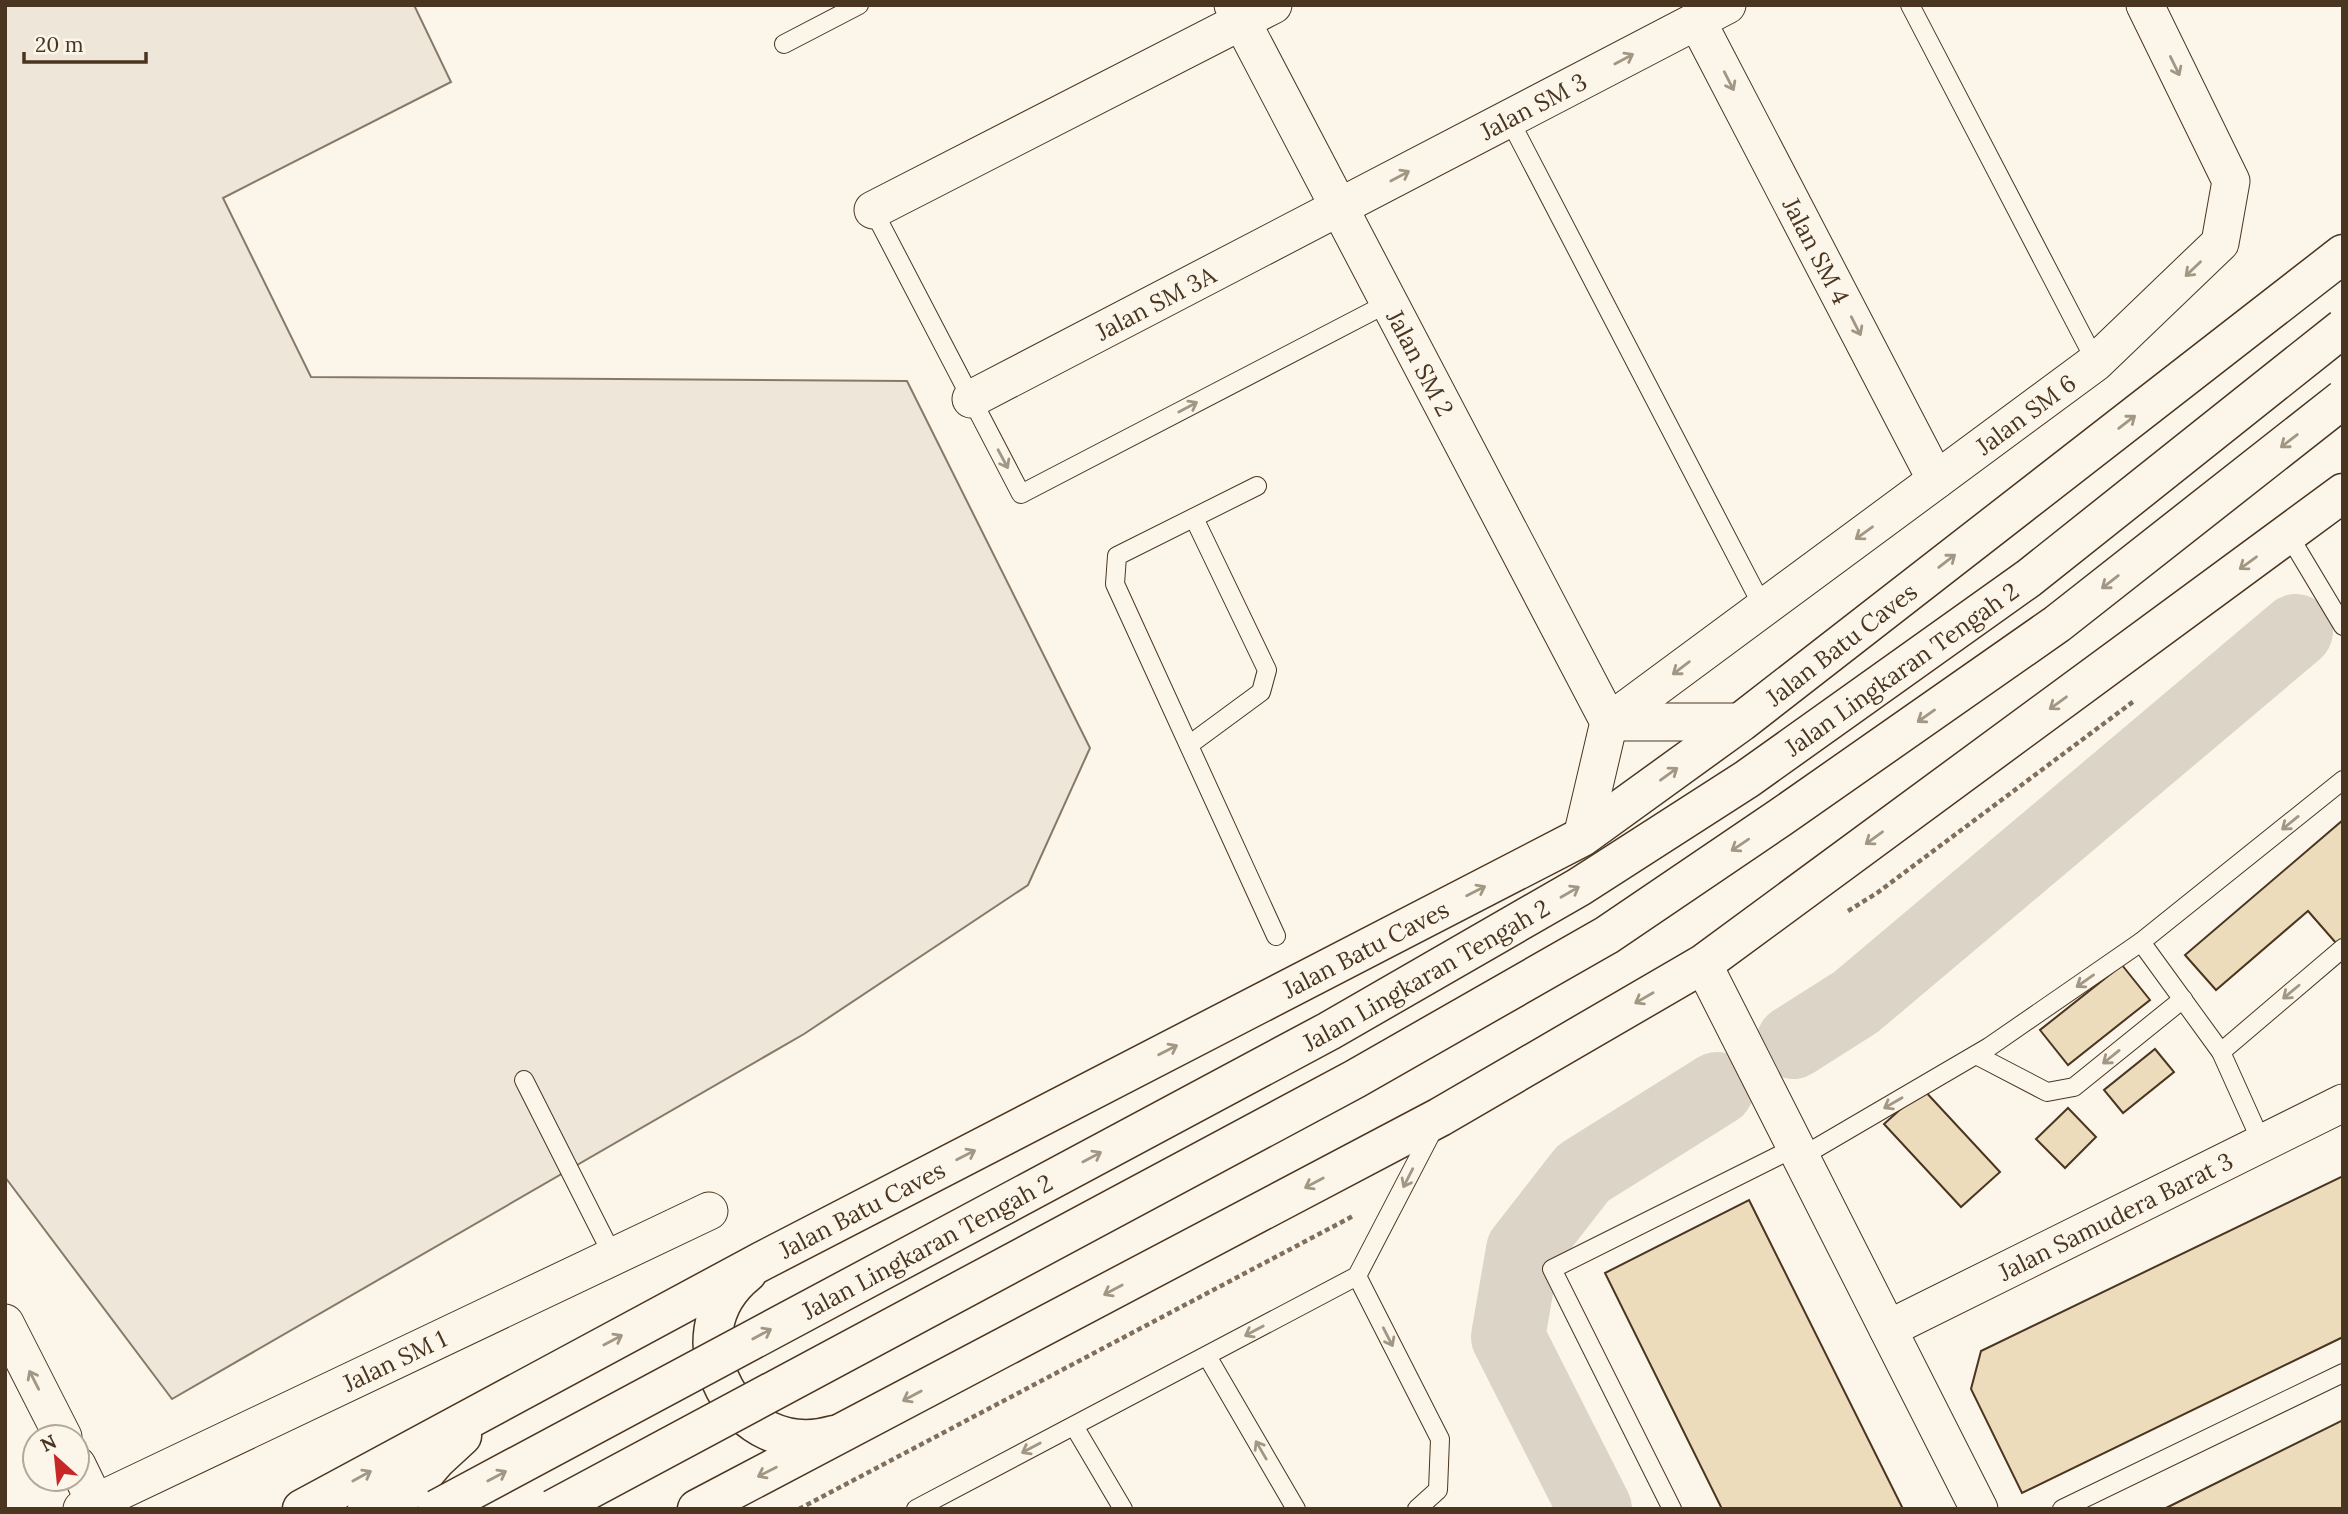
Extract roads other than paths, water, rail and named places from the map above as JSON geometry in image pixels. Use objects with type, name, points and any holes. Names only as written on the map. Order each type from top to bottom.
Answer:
[{"type":"main road","name":"Jalan Batu Caves","points":[[303,1509],[762,1261],[1582,837],[1741,722],[2343,254]]},
{"type":"main road","name":"Jalan Lingkaran Tengah 2","points":[[368,1509],[418,1502],[1329,1031],[1578,887],[1747,779],[2029,578],[2343,328]]},
{"type":"main road","points":[[553,1509],[1355,1079],[1607,935],[2057,624],[2343,399]]},
{"type":"main road","points":[[696,1509],[1440,1117],[1703,964],[2343,493]]},
{"type":"main road","points":[[762,1261],[735,1282],[720,1308],[713,1333],[713,1351],[724,1390],[752,1422],[769,1431],[796,1438],[823,1438],[849,1430]]},
{"type":"main road","points":[[418,1502],[436,1460],[470,1429],[553,1372]]},
{"type":"main road","points":[[418,1502],[442,1498],[452,1509]]},
{"type":"street","name":"Jalan SM 6","points":[[1609,722],[2096,362],[2220,243],[2231,181],[2145,5]]},
{"type":"street","name":"Jalan SM 2","points":[[1250,10],[1340,207],[1609,722]]},
{"type":"street","points":[[873,210],[1250,10]]},
{"type":"street","name":"Jalan SM 3","points":[[1340,207],[1712,13]]},
{"type":"street","name":"Jalan SM 4","points":[[1712,13],[1936,480]]},
{"type":"street","name":"Jalan SM 3A","points":[[971,399],[1340,207]]},
{"type":"street","points":[[1582,837],[1609,722],[1741,722]]},
{"type":"street","points":[[1703,964],[1979,1509]]},
{"type":"street","name":"Jalan Samudera Barat 3","points":[[1888,1329],[2343,1102]]},
{"type":"street","name":"Jalan SM 1","points":[[89,1505],[709,1211]]},
{"type":"street","points":[[5,1323],[56,1423]]},
{"type":"lane","points":[[783,44],[859,5]]},
{"type":"lane","points":[[1910,5],[2096,362]]},
{"type":"lane","points":[[1509,119],[1763,607]]},
{"type":"lane","points":[[873,210],[1021,494],[1390,302]]},
{"type":"lane","points":[[1257,486],[1117,556],[1115,584],[1276,936]]},
{"type":"lane","points":[[1189,745],[1261,692],[1268,670],[1194,518]]},
{"type":"lane","points":[[2288,534],[2343,626]]},
{"type":"lane","points":[[1672,1509],[1552,1269],[1798,1152],[1976,1055],[2141,942],[2343,780]]},
{"type":"lane","points":[[2141,942],[2221,1052],[2262,1143]]},
{"type":"lane","points":[[2221,1052],[2343,948]]},
{"type":"lane","points":[[1976,1055],[2048,1092],[2074,1087],[2183,999]]},
{"type":"lane","points":[[524,1080],[614,1258]]},
{"type":"lane","points":[[916,1509],[1357,1276],[1440,1117]]},
{"type":"lane","points":[[1357,1276],[1440,1438],[1438,1490],[1417,1509]]},
{"type":"lane","points":[[1207,1356],[1296,1509]]},
{"type":"lane","points":[[2062,1509],[2343,1373]]},
{"type":"lane","points":[[1074,1426],[1114,1506]]},
{"type":"waterway","points":[[1793,1042],[1856,1002],[2296,631]]},
{"type":"waterway","points":[[1595,1509],[1508,1337],[1523,1250],[1583,1173],[1717,1089]]}]
